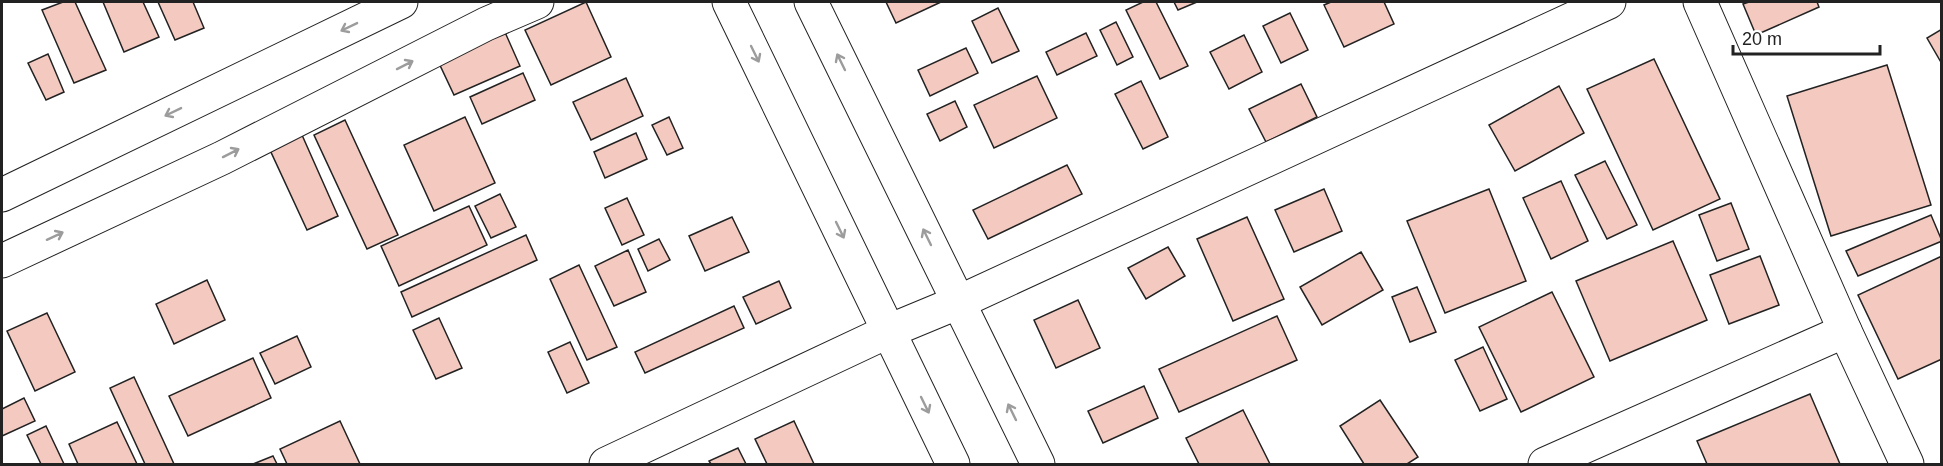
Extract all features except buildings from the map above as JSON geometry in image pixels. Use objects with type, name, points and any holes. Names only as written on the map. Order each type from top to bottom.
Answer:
[{"type":"street","points":[[2,195],[401,2]]},
{"type":"street","points":[[2,261],[222,158],[486,24],[537,2]]},
{"type":"street","points":[[729,2],[953,465]]},
{"type":"street","points":[[811,2],[1038,465]]},
{"type":"street","points":[[606,465],[889,331],[959,302],[1609,2]]},
{"type":"street","points":[[1700,2],[1845,331],[1907,465]]},
{"type":"street","points":[[1545,465],[1845,331]]}]
